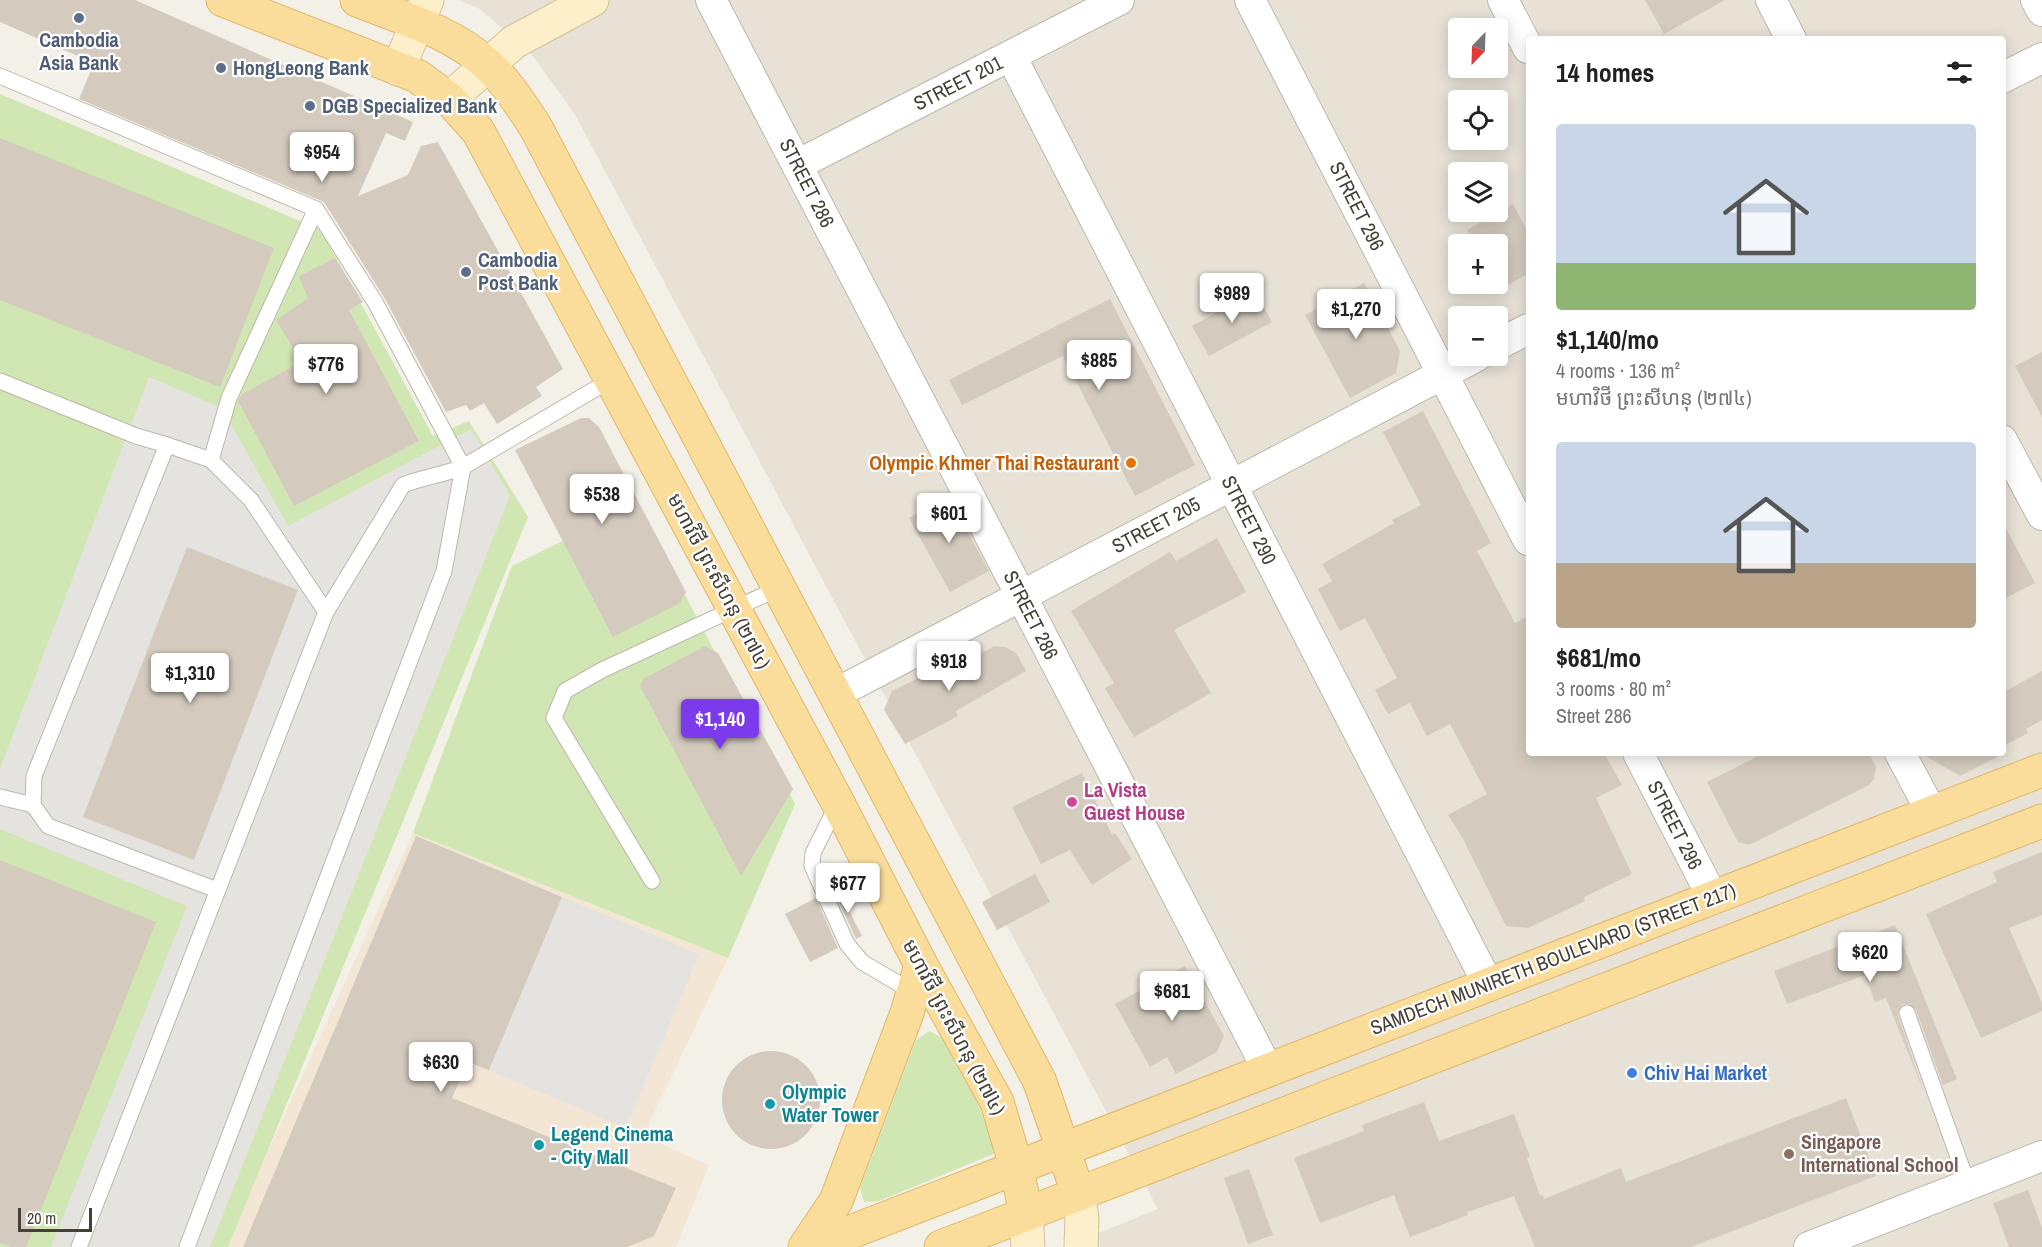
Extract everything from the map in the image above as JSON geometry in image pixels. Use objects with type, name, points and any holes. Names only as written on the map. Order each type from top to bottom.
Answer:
[{"type":"main road","name":"មហាវិថី ព្រះសីហនុ (២៧៤)","points":[[223,0],[431,84],[449,99],[478,131],[838,803],[917,979],[947,1013],[997,1102],[1016,1167],[1026,1213]]},
{"type":"main road","points":[[357,0],[422,12],[446,36],[488,65],[513,94],[535,126],[1040,1082],[1078,1193]]},
{"type":"main road","name":"SAMDECH MUNIRETH BOULEVARD (STREET 217)","points":[[812,1247],[2042,770]]},
{"type":"main road","points":[[941,1247],[2042,821]]},
{"type":"main road","points":[[805,1247],[836,1201],[917,979]]},
{"type":"street","points":[[449,99],[514,42],[592,0]]},
{"type":"street","name":"STREET 286","points":[[711,0],[1268,1070]]},
{"type":"street","name":"STREET 201","points":[[797,165],[1119,0]]},
{"type":"street","name":"STREET 296","points":[[1251,0],[1526,536]]},
{"type":"street","points":[[1503,0],[1526,44]]},
{"type":"street","points":[[1771,0],[1789,36]]},
{"type":"street","points":[[2036,0],[2042,11]]},
{"type":"street","points":[[398,69],[422,12]]},
{"type":"street","name":"STREET 290","points":[[1011,56],[1488,984]]},
{"type":"street","points":[[2006,76],[2042,58]]},
{"type":"street","points":[[1508,339],[1526,329]]},
{"type":"street","name":"STREET 205","points":[[835,694],[1458,366]]},
{"type":"street","points":[[2006,448],[2042,515]]},
{"type":"street","name":"STREET 296","points":[[1640,756],[1713,898]]},
{"type":"street","points":[[1902,756],[1932,813]]},
{"type":"street","points":[[1809,1247],[2042,1156]]},
{"type":"street","points":[[1078,1193],[1082,1218],[1081,1247]]},
{"type":"street","points":[[1026,1213],[1028,1247]]},
{"type":"lane","points":[[0,76],[316,209],[375,302],[463,467],[444,571],[187,1247]]},
{"type":"lane","points":[[211,460],[229,398],[316,209]]},
{"type":"lane","points":[[79,1247],[326,612],[403,485],[425,476],[440,476],[463,467],[612,379]]},
{"type":"lane","points":[[0,381],[136,436],[211,460],[251,500],[326,612]]},
{"type":"lane","points":[[167,445],[34,776],[33,805],[48,826],[217,890]]},
{"type":"lane","points":[[652,881],[554,718],[565,691],[602,670],[779,588]]},
{"type":"lane","points":[[0,797],[33,805]]},
{"type":"lane","points":[[838,803],[813,853],[812,866],[847,944],[862,962],[917,979]]},
{"type":"lane","points":[[1907,1013],[1968,1185]]},
{"type":"shaded area","points":[[459,0],[2042,0],[2042,1247],[1064,1247],[1158,1209],[574,113],[533,56],[480,9]]},
{"type":"shaded area","points":[[149,377],[222,408],[288,526],[471,429],[510,496],[210,1247],[51,1247],[187,906],[0,829],[0,769]]},
{"type":"shaded area","points":[[413,833],[728,958],[643,1136],[709,1165],[676,1247],[224,1247]]},
{"type":"shaded area","points":[[416,836],[699,954],[626,1128],[343,1009]]},
{"type":"green space","points":[[0,94],[321,230],[433,436],[469,421],[528,517],[228,1247],[0,1247]]},
{"type":"green space","points":[[637,504],[795,804],[728,958],[413,833],[512,566]]},
{"type":"green space","points":[[929,1031],[945,1039],[977,1100],[996,1153],[879,1201],[864,1202],[860,1188],[916,1040]]},
{"type":"building","points":[[0,0],[135,0],[413,122],[405,141],[386,133],[358,196],[408,175],[421,146],[438,142],[563,369],[536,387],[542,396],[497,424],[484,403],[470,411],[466,405],[446,412],[384,297],[324,202],[79,99],[94,63],[0,22]]},
{"type":"building","points":[[1645,0],[1725,0],[1664,34]]},
{"type":"building","points":[[0,138],[274,248],[220,387],[0,300]]},
{"type":"building","points":[[1513,204],[1526,228],[1526,275],[1508,285],[1508,234],[1469,234],[1467,230],[1481,222],[1508,222],[1508,207]]},
{"type":"building","points":[[335,258],[363,302],[349,310],[419,441],[294,506],[238,401],[242,394],[302,362],[276,320],[308,298],[299,276]]},
{"type":"building","points":[[1364,283],[1400,351],[1396,373],[1350,398],[1305,315]]},
{"type":"building","points":[[1255,291],[1272,322],[1209,356],[1192,326]]},
{"type":"building","points":[[1110,299],[1195,465],[1135,496],[1063,356],[962,405],[949,380]]},
{"type":"building","points":[[2042,352],[2042,417],[2015,366]]},
{"type":"building","points":[[1423,411],[1491,543],[1477,551],[1515,623],[1526,617],[1526,756],[1606,756],[1622,785],[1596,798],[1632,874],[1584,897],[1585,901],[1528,928],[1506,926],[1462,837],[1448,815],[1487,794],[1450,724],[1427,736],[1410,703],[1388,714],[1375,690],[1397,678],[1365,618],[1340,631],[1318,589],[1332,581],[1322,564],[1394,523],[1392,520],[1421,505],[1383,432]]},
{"type":"building","points":[[581,418],[589,418],[599,427],[686,592],[680,603],[613,637],[515,450]]},
{"type":"building","points":[[948,496],[989,571],[950,592],[909,518]]},
{"type":"building","points":[[2006,529],[2035,583],[2006,598]]},
{"type":"building","points":[[1217,538],[1246,592],[1174,630],[1211,693],[1134,737],[1105,688],[1114,683],[1071,611],[1170,552],[1176,561]]},
{"type":"building","points":[[187,547],[298,590],[194,860],[83,817]]},
{"type":"building","points":[[705,646],[718,653],[793,789],[741,876],[640,686],[643,679]]},
{"type":"building","points":[[994,646],[1005,647],[1016,653],[1026,671],[956,711],[958,716],[905,744],[884,710],[892,691],[935,670],[939,678]]},
{"type":"building","points":[[2042,671],[2042,720],[2026,729],[2028,733],[2006,745],[2006,691]]},
{"type":"building","points":[[1758,756],[1870,756],[1876,767],[1874,779],[1869,785],[1749,845],[1738,842],[1707,782]]},
{"type":"building","points":[[1925,756],[1999,756],[1960,776]]},
{"type":"building","points":[[1082,773],[1112,835],[1115,833],[1132,859],[1092,885],[1070,850],[1041,864],[1012,807]]},
{"type":"building","points":[[416,836],[562,897],[489,1070],[468,1062],[452,1098],[676,1188],[654,1236],[627,1247],[243,1247]]},
{"type":"building","points":[[2042,852],[2042,915],[2009,928],[2042,1003],[2042,1011],[1981,1038],[1926,914],[1997,882],[1993,872]]},
{"type":"building","points":[[0,860],[156,922],[26,1247],[10,1247],[0,1243]]},
{"type":"building","points":[[1035,874],[1050,902],[997,930],[982,902]]},
{"type":"building","points":[[837,887],[862,936],[856,939],[833,889]]},
{"type":"building","points":[[816,898],[838,948],[810,962],[785,914]]},
{"type":"building","points":[[1895,925],[1957,1079],[1943,1085],[1916,1010],[1909,1004],[1903,1004],[1898,1011],[1898,1016],[1924,1092],[1886,998],[1875,1002],[1865,975],[1787,1004],[1774,971]]},
{"type":"building","points":[[1185,966],[1224,1036],[1217,1052],[1176,1074],[1167,1057],[1150,1067],[1115,1004]]},
{"type":"building","name":"Olympic Water Tower","points":[[771,1051],[781,1052],[798,1059],[812,1073],[819,1090],[819,1110],[812,1127],[798,1141],[781,1148],[771,1149],[761,1148],[744,1141],[730,1127],[723,1110],[722,1100],[723,1090],[730,1073],[744,1059],[761,1052]]},
{"type":"building","points":[[1846,1098],[1876,1176],[1691,1247],[1535,1247],[1514,1196],[1467,1212],[1468,1215],[1410,1237],[1394,1195],[1320,1223],[1294,1158],[1364,1131],[1362,1125],[1424,1102],[1439,1141],[1514,1114],[1530,1157],[1527,1158],[1540,1196],[1543,1195],[1544,1199],[1621,1168],[1626,1182]]},
{"type":"building","points":[[1249,1169],[1273,1235],[1248,1244],[1224,1178]]},
{"type":"building","points":[[2028,1190],[2042,1228],[2042,1247],[2009,1247],[1993,1203]]},
{"type":"place","name":"Cambodia Asia Bank","points":[[79,18]]},
{"type":"place","name":"HongLeong Bank","points":[[221,68]]},
{"type":"place","name":"DGB Specialized Bank","points":[[310,106]]},
{"type":"place","name":"Cambodia Post Bank","points":[[466,272]]},
{"type":"place","name":"Olympic Khmer Thai Restaurant","points":[[1131,463]]},
{"type":"place","name":"La Vista Guest House","points":[[1072,802]]},
{"type":"place","name":"Chiv Hai Market","points":[[1632,1073]]},
{"type":"place","name":"Olympic Water Tower","points":[[770,1104]]},
{"type":"place","name":"Legend Cinema - City Mall","points":[[539,1145]]},
{"type":"place","name":"Singapore International School","points":[[1789,1154]]}]
